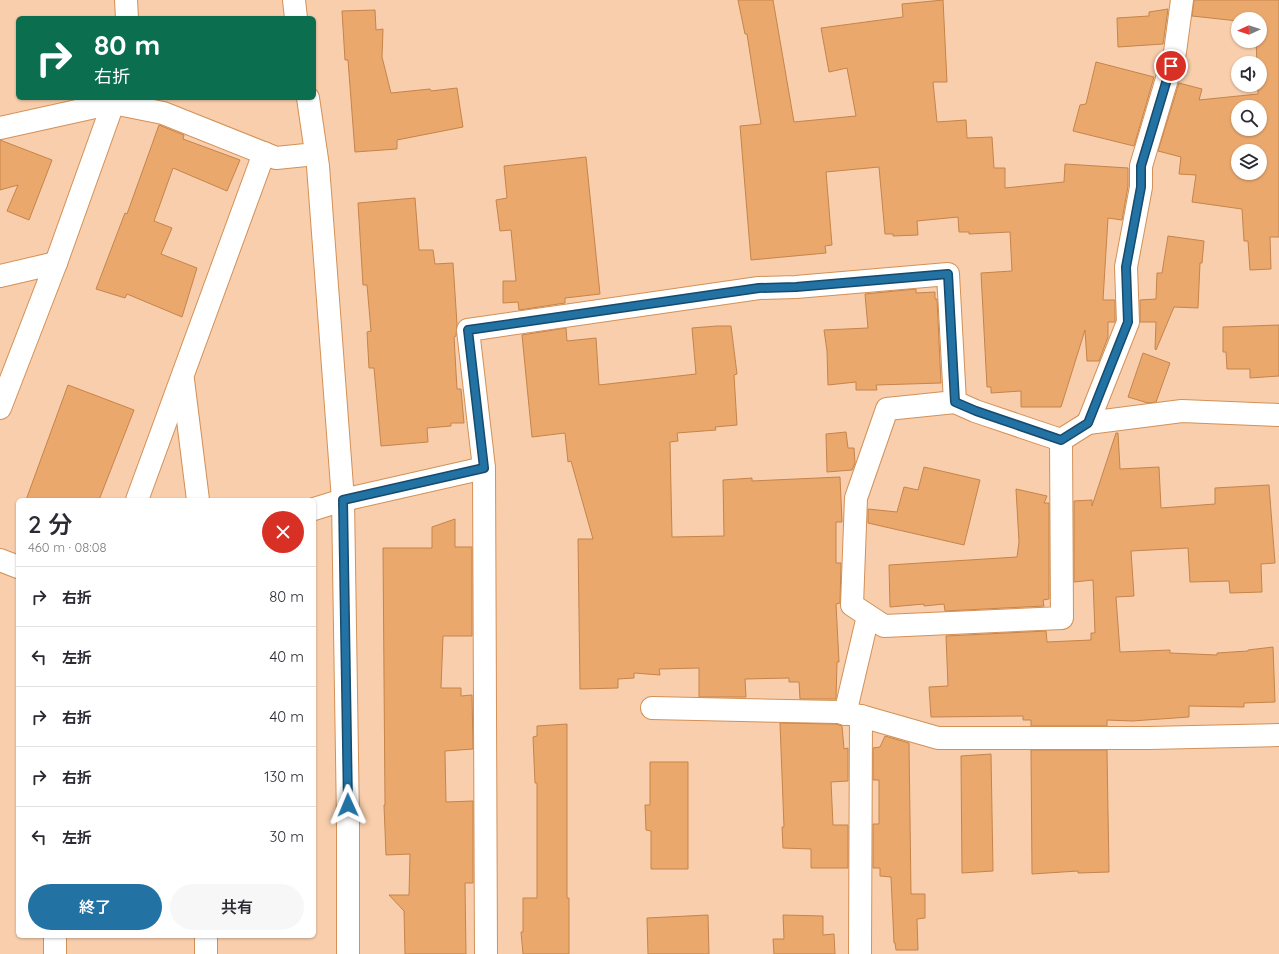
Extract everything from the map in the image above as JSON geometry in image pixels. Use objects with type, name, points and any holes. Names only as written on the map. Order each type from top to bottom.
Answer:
[{"type":"street","points":[[126,0],[127,16]]},
{"type":"street","points":[[294,0],[296,16]]},
{"type":"street","points":[[1088,423],[1128,322],[1126,267],[1141,187],[1141,166],[1175,52],[1182,0]]},
{"type":"street","points":[[308,100],[316,154],[343,500],[348,821],[348,954]]},
{"type":"street","points":[[0,128],[114,101],[163,113],[276,158],[316,154]]},
{"type":"street","points":[[0,408],[56,263],[114,101]]},
{"type":"street","points":[[138,498],[264,153]]},
{"type":"street","points":[[0,276],[56,263]]},
{"type":"street","points":[[486,954],[484,468],[468,330],[759,288],[796,287],[948,274],[955,402]]},
{"type":"street","points":[[182,376],[198,498]]},
{"type":"street","points":[[955,402],[976,411],[1061,440],[1062,618],[884,626],[852,605],[856,498],[887,409],[955,402]]},
{"type":"street","points":[[1061,440],[1088,423],[1182,411],[1279,415]]},
{"type":"street","points":[[316,508],[343,500],[484,468]]},
{"type":"street","points":[[0,560],[16,566]]},
{"type":"street","points":[[860,954],[853,715],[868,616]]},
{"type":"street","points":[[652,708],[853,715],[938,738],[1149,738],[1279,735]]},
{"type":"street","points":[[55,938],[55,954]]},
{"type":"street","points":[[206,938],[206,954]]},
{"type":"building","points":[[738,0],[773,0],[794,122],[856,116],[847,68],[829,72],[821,28],[903,17],[902,4],[943,0],[947,82],[933,82],[937,122],[966,120],[967,138],[992,137],[994,168],[1005,168],[1005,188],[1064,182],[1065,164],[1128,168],[1128,186],[1122,220],[1108,218],[1103,300],[1115,300],[1115,322],[1108,322],[1108,337],[1099,361],[1087,361],[1085,330],[1061,407],[1021,407],[1021,391],[991,393],[991,387],[987,387],[981,273],[1012,271],[1010,232],[969,234],[969,232],[959,232],[958,217],[917,221],[918,235],[893,236],[893,234],[885,234],[879,167],[826,172],[832,245],[825,246],[826,253],[751,260],[740,126],[761,124],[747,34],[745,34]]},
{"type":"building","points":[[1194,0],[1279,0],[1279,237],[1270,237],[1271,269],[1250,270],[1248,241],[1244,241],[1242,209],[1192,202],[1196,175],[1179,174],[1181,157],[1158,151],[1179,83],[1202,89],[1199,100],[1267,92],[1267,56],[1257,56],[1256,48],[1267,48],[1267,12],[1231,12],[1231,20],[1192,16]]},
{"type":"building","points":[[1168,9],[1163,44],[1118,47],[1117,18],[1149,16],[1149,12]]},
{"type":"building","points":[[375,10],[376,30],[383,29],[382,57],[391,93],[457,88],[463,127],[397,140],[397,149],[355,152],[348,60],[345,60],[342,11]]},
{"type":"building","points":[[1096,62],[1154,77],[1134,146],[1073,131],[1080,105],[1086,104]]},
{"type":"building","points":[[159,125],[184,135],[183,139],[240,160],[227,191],[173,168],[154,221],[172,228],[161,254],[197,268],[182,317],[127,294],[125,298],[96,289],[125,213],[127,214]]},
{"type":"building","points":[[0,140],[52,160],[29,220],[7,211],[18,185],[0,190]]},
{"type":"building","points":[[586,157],[600,294],[565,298],[565,303],[519,310],[518,302],[503,303],[503,281],[516,281],[511,230],[500,231],[496,200],[507,198],[504,166]]},
{"type":"building","points":[[415,198],[419,250],[433,250],[435,264],[453,263],[457,324],[456,336],[454,337],[457,389],[461,389],[464,423],[451,423],[451,426],[427,428],[428,442],[381,446],[374,368],[369,368],[367,332],[371,331],[367,285],[363,285],[358,203]]},
{"type":"building","points":[[1168,236],[1204,241],[1202,263],[1200,263],[1198,308],[1174,307],[1156,350],[1156,322],[1140,322],[1140,300],[1156,299],[1157,273],[1162,273]]},
{"type":"building","points":[[916,289],[916,293],[935,292],[935,299],[937,299],[941,383],[876,385],[877,390],[856,390],[856,382],[828,385],[827,351],[824,330],[868,328],[865,294]]},
{"type":"building","points":[[1279,325],[1279,376],[1250,378],[1250,369],[1227,369],[1226,352],[1223,352],[1223,327]]},
{"type":"building","points":[[731,326],[737,374],[734,375],[737,425],[715,427],[716,430],[677,433],[678,441],[670,442],[672,537],[724,536],[723,480],[752,478],[752,481],[840,477],[842,522],[836,522],[836,563],[841,563],[840,603],[836,604],[839,662],[837,662],[836,699],[800,699],[799,682],[789,682],[789,678],[745,679],[746,697],[699,697],[699,668],[659,669],[660,675],[634,673],[634,678],[618,679],[618,688],[580,689],[578,539],[593,539],[571,461],[568,462],[565,433],[532,437],[522,335],[566,328],[567,341],[596,338],[599,385],[696,374],[692,328]]},
{"type":"building","points":[[1143,353],[1170,363],[1156,402],[1148,403],[1128,397]]},
{"type":"building","points":[[68,385],[134,410],[100,498],[27,498]]},
{"type":"building","points":[[846,432],[848,448],[854,448],[855,463],[852,470],[827,472],[826,434]]},
{"type":"building","points":[[1116,433],[1118,433],[1120,469],[1159,467],[1161,508],[1215,504],[1215,488],[1269,485],[1275,563],[1261,564],[1262,592],[1230,593],[1229,581],[1190,582],[1188,548],[1131,551],[1134,596],[1116,597],[1120,652],[1170,650],[1170,653],[1217,655],[1217,653],[1248,651],[1273,647],[1275,702],[1244,703],[1244,707],[1189,706],[1189,717],[1132,721],[1107,720],[1107,726],[1031,726],[1031,720],[1023,720],[1023,716],[931,717],[929,687],[948,686],[946,636],[1046,631],[1047,642],[1091,640],[1091,633],[1095,633],[1093,580],[1074,582],[1074,501],[1092,500],[1092,506]]},
{"type":"building","points":[[924,467],[980,480],[964,545],[868,523],[868,509],[897,512],[904,487],[918,490]]},
{"type":"building","points":[[1016,489],[1047,496],[1044,503],[1049,503],[1049,599],[1043,600],[1044,606],[945,611],[944,604],[890,607],[889,565],[1017,557],[1019,542]]},
{"type":"building","points":[[455,519],[455,547],[472,547],[472,636],[443,636],[441,688],[461,688],[461,696],[472,695],[473,749],[445,751],[446,802],[473,801],[473,883],[465,883],[466,954],[405,954],[404,911],[389,895],[409,895],[410,854],[386,855],[384,805],[383,548],[432,548],[432,527]]},
{"type":"building","points":[[780,723],[836,724],[842,726],[844,749],[848,748],[848,781],[831,782],[833,825],[848,825],[848,868],[811,868],[811,849],[783,848],[782,827],[784,827]]},
{"type":"building","points":[[567,724],[567,898],[569,898],[569,954],[523,954],[521,932],[523,932],[523,898],[537,898],[537,783],[535,783],[533,737],[537,736],[537,726]]},
{"type":"building","points":[[885,736],[909,743],[911,894],[925,894],[925,918],[917,919],[918,950],[896,950],[894,943],[891,877],[880,876],[880,868],[873,868],[873,824],[879,824],[879,780],[873,780],[873,748],[880,747]]},
{"type":"building","points":[[1031,750],[1107,750],[1109,872],[1078,873],[1078,871],[1032,874]]},
{"type":"building","points":[[991,754],[993,871],[962,873],[961,756]]},
{"type":"building","points":[[650,762],[688,762],[688,869],[651,869],[651,831],[646,830],[645,805],[650,805]]},
{"type":"building","points":[[708,915],[709,954],[648,954],[647,918]]},
{"type":"building","points":[[783,915],[823,916],[823,935],[834,934],[835,954],[774,954],[773,939],[784,939]]},
{"type":"route","points":[[348,805],[343,500],[484,468],[468,330],[759,288],[796,287],[948,274],[955,402],[976,411],[1061,440],[1088,423],[1128,322],[1126,267],[1141,187],[1141,166],[1171,66]]}]
